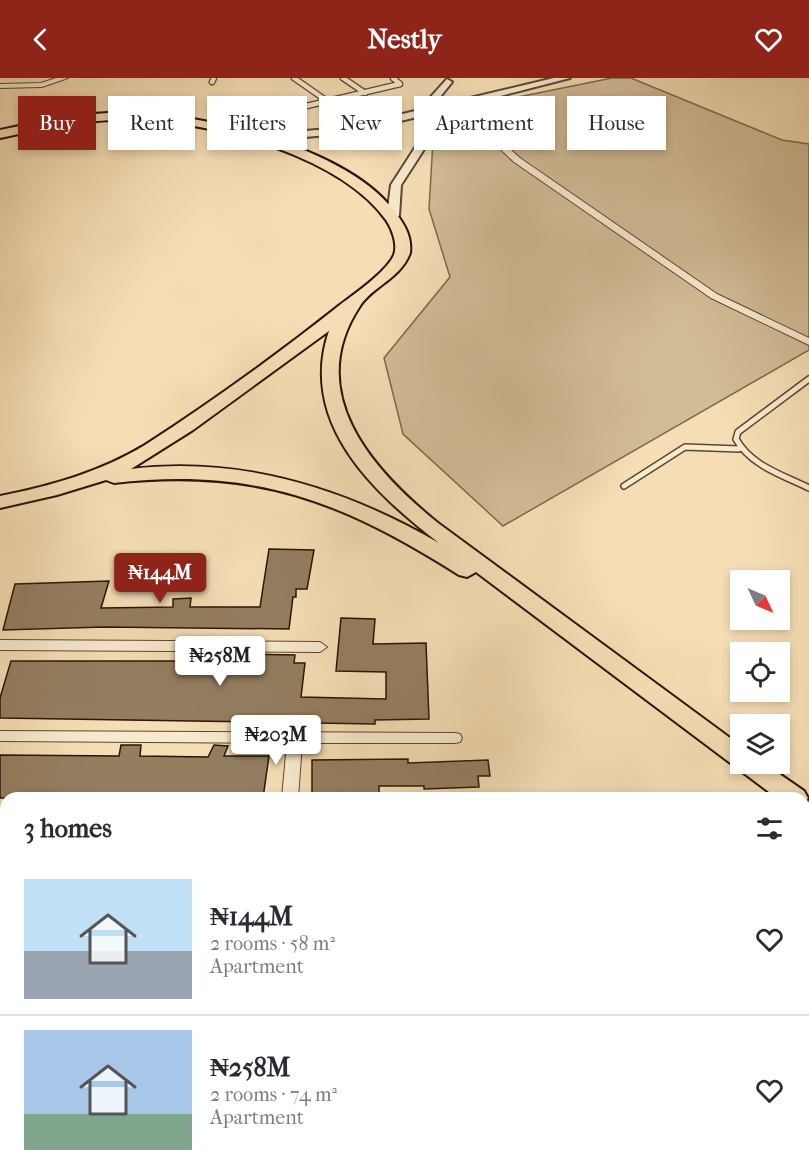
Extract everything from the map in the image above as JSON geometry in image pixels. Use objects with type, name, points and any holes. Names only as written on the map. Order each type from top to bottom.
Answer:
[{"type":"main road","points":[[96,119],[146,116],[207,127]]},
{"type":"main road","points":[[0,124],[18,123]]},
{"type":"main road","points":[[0,134],[18,130]]},
{"type":"main road","points":[[69,487],[132,461],[177,434],[362,297],[396,267],[402,257],[401,232],[393,216],[373,194],[329,166],[289,150]]},
{"type":"main road","points":[[362,297],[344,316],[337,332],[330,378],[334,404],[348,438],[373,474],[413,512],[559,626],[730,751]]},
{"type":"main road","points":[[0,502],[124,475],[173,470],[223,472],[306,490],[391,525],[559,626]]},
{"type":"main road","points":[[762,774],[787,792]]},
{"type":"street","points":[[0,78],[29,86]]},
{"type":"street","points":[[0,86],[49,84],[64,78]]},
{"type":"street","points":[[491,96],[565,78]]},
{"type":"street","points":[[434,96],[445,80],[454,96]]},
{"type":"street","points":[[307,134],[374,126],[414,115]]},
{"type":"street","points":[[393,216],[396,185],[418,150]]},
{"type":"street","points":[[506,150],[517,160],[714,296],[809,342]]},
{"type":"street","points":[[0,645],[320,647]]},
{"type":"street","points":[[0,736],[455,738]]},
{"type":"street","points":[[290,792],[295,737]]},
{"type":"lane","points":[[294,78],[320,96]]},
{"type":"lane","points":[[343,78],[365,93]]},
{"type":"lane","points":[[351,96],[400,84],[393,78]]},
{"type":"lane","points":[[809,379],[738,432],[735,439],[739,449],[749,457],[809,488]]},
{"type":"lane","points":[[624,486],[685,447],[739,449]]},
{"type":"shaded area","points":[[612,78],[631,78],[782,140],[809,144],[809,350],[503,526],[403,434],[384,358],[450,277],[429,209],[432,150],[555,150],[555,96],[523,96]]},
{"type":"building","points":[[269,549],[314,550],[307,589],[296,589],[296,597],[293,597],[289,629],[104,627],[3,630],[15,584],[109,581],[101,608],[173,607],[173,599],[191,598],[190,607],[260,607]]},
{"type":"building","points":[[341,618],[375,619],[373,644],[426,643],[429,719],[375,720],[375,724],[0,718],[0,698],[11,661],[181,661],[183,653],[207,654],[205,659],[242,663],[246,654],[295,655],[294,663],[305,663],[301,697],[386,699],[386,672],[336,671]]},
{"type":"building","points":[[121,745],[141,745],[140,756],[208,757],[214,745],[228,746],[224,756],[269,756],[264,792],[0,792],[0,755],[119,756]]},
{"type":"building","points":[[408,759],[408,763],[488,760],[490,776],[478,776],[479,787],[424,789],[424,786],[379,786],[379,792],[312,792],[312,760]]}]
